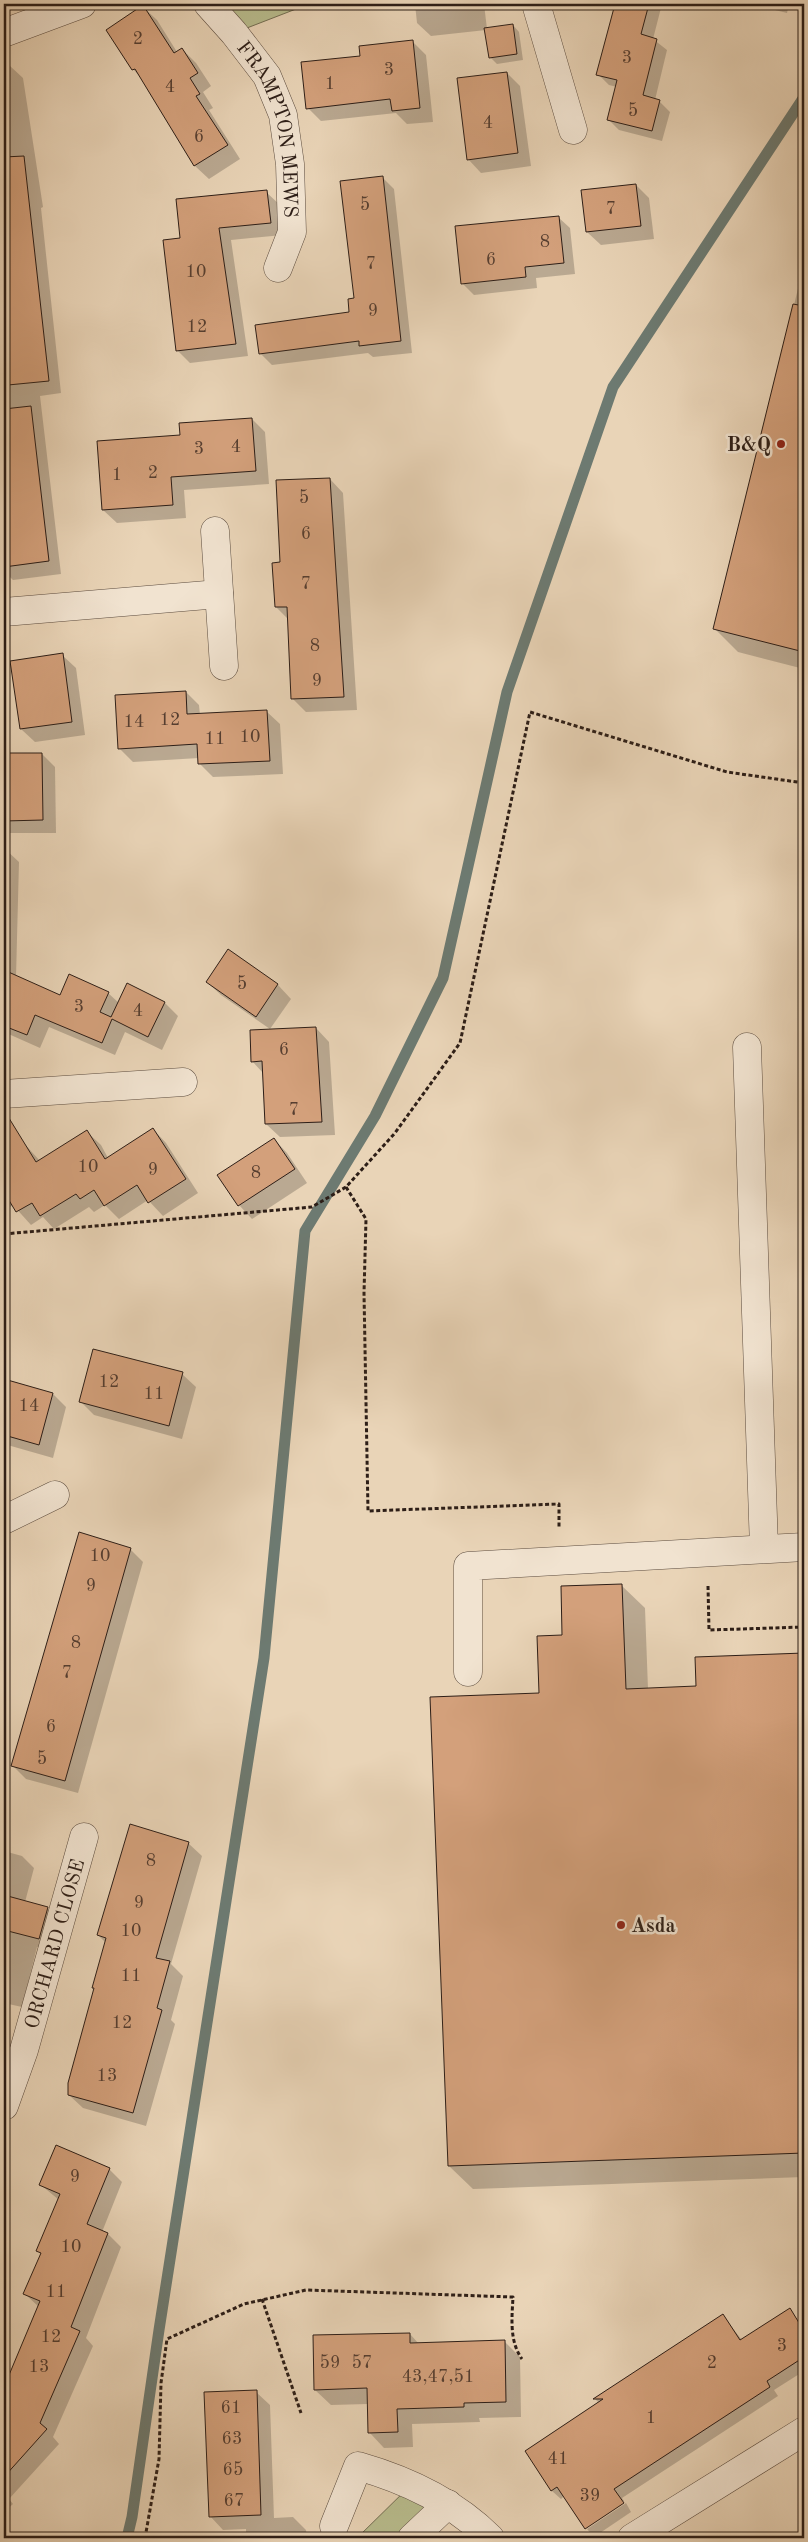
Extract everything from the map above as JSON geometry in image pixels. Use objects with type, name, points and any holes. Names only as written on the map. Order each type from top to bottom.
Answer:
[{"type":"street","points":[[4,33],[82,4]]},
{"type":"street","name":"FRAMPTON MEWS","points":[[208,4],[234,33],[267,76],[283,115],[290,164],[292,232],[278,268]]},
{"type":"street","points":[[536,4],[574,130]]},
{"type":"street","points":[[216,531],[224,666]]},
{"type":"street","points":[[4,612],[219,594]]},
{"type":"street","points":[[747,1046],[764,1548]]},
{"type":"street","points":[[4,1094],[183,1082]]},
{"type":"street","points":[[4,1520],[55,1496]]},
{"type":"street","points":[[468,1672],[468,1566],[804,1547]]},
{"type":"street","name":"ORCHARD CLOSE","points":[[4,2106],[24,2050],[84,1837]]},
{"type":"street","points":[[632,2538],[804,2431]]},
{"type":"street","points":[[334,2526],[358,2466],[412,2484],[466,2516],[490,2538]]},
{"type":"street","points":[[412,2538],[448,2504]]},
{"type":"path","points":[[4,1234],[312,1207],[346,1187],[395,1133],[460,1043],[530,712],[727,772],[804,783]]},
{"type":"path","points":[[346,1187],[366,1219],[364,1293],[368,1511],[559,1504],[560,1562]]},
{"type":"path","points":[[708,1552],[709,1630],[804,1627]]},
{"type":"path","points":[[145,2538],[159,2458],[160,2383],[167,2339],[210,2319],[262,2299],[306,2290],[513,2297],[512,2322],[514,2340],[516,2350],[522,2358]]},
{"type":"path","points":[[262,2299],[301,2414]]},
{"type":"green space","points":[[208,4],[293,4],[296,9],[234,33]]},
{"type":"green space","points":[[412,2484],[448,2504],[412,2538],[357,2538]]},
{"type":"building","points":[[615,4],[649,4],[641,34],[657,39],[643,95],[660,100],[652,131],[607,120],[617,80],[596,75]]},
{"type":"building","points":[[143,5],[174,53],[182,48],[198,73],[190,78],[200,94],[196,96],[228,145],[194,166],[135,69],[132,70],[106,30]]},
{"type":"building","points":[[513,24],[517,54],[489,58],[484,28]]},
{"type":"building","points":[[413,40],[420,108],[392,111],[390,99],[306,109],[301,62],[360,56],[359,46]]},
{"type":"building","points":[[507,72],[518,153],[467,160],[457,78]]},
{"type":"building","points":[[24,156],[49,381],[8,385],[4,344],[4,157]]},
{"type":"building","points":[[383,176],[401,341],[359,346],[359,341],[259,354],[255,325],[349,312],[348,299],[354,298],[340,181]]},
{"type":"building","points":[[636,184],[641,226],[586,232],[581,190]]},
{"type":"building","points":[[267,190],[271,223],[219,228],[236,344],[176,351],[163,240],[180,238],[176,199]]},
{"type":"building","points":[[559,216],[564,263],[525,267],[526,277],[461,284],[455,226]]},
{"type":"building","name":"B&Q","points":[[793,304],[804,306],[804,652],[713,629]]},
{"type":"building","points":[[31,406],[49,561],[4,567],[4,409]]},
{"type":"building","points":[[252,418],[256,471],[171,477],[173,505],[102,510],[97,441],[180,435],[179,423]]},
{"type":"building","points":[[330,478],[344,697],[291,699],[287,607],[275,607],[272,563],[280,562],[276,480]]},
{"type":"building","points":[[63,653],[72,722],[20,729],[10,661]]},
{"type":"building","points":[[186,691],[187,714],[267,710],[270,761],[198,764],[197,744],[118,749],[115,695]]},
{"type":"building","points":[[4,753],[42,753],[43,820],[4,821]]},
{"type":"building","points":[[228,949],[278,984],[256,1017],[206,982]]},
{"type":"building","points":[[4,970],[60,995],[69,974],[109,992],[100,1012],[111,1017],[127,983],[165,1002],[148,1037],[112,1019],[102,1043],[35,1015],[27,1035],[4,1026]]},
{"type":"building","points":[[316,1027],[322,1122],[265,1124],[262,1061],[251,1062],[250,1030]]},
{"type":"building","points":[[4,1110],[36,1162],[87,1130],[105,1159],[153,1128],[186,1179],[148,1203],[137,1185],[104,1206],[94,1190],[80,1199],[76,1194],[40,1216],[32,1203],[16,1212],[4,1192]]},
{"type":"building","points":[[274,1138],[295,1169],[238,1206],[217,1175]]},
{"type":"building","points":[[93,1349],[183,1372],[169,1426],[79,1402]]},
{"type":"building","points":[[4,1379],[53,1393],[39,1445],[4,1435]]},
{"type":"building","points":[[79,1532],[131,1548],[65,1781],[11,1766]]},
{"type":"building","name":"Asda","points":[[622,1584],[626,1689],[696,1686],[695,1657],[804,1653],[804,2153],[448,2166],[430,1697],[539,1693],[537,1636],[562,1635],[561,1586]]},
{"type":"building","points":[[130,1824],[189,1842],[156,1958],[170,1961],[157,2008],[162,2010],[133,2113],[68,2095],[68,2083],[106,1938],[97,1935]]},
{"type":"building","points":[[4,1895],[48,1907],[39,1939],[4,1930]]},
{"type":"building","points":[[56,2145],[110,2168],[87,2224],[108,2233],[71,2327],[80,2331],[40,2423],[47,2429],[4,2477],[4,2387],[40,2301],[23,2294],[41,2253],[36,2251],[60,2194],[39,2185]]},
{"type":"building","points":[[790,2308],[804,2331],[804,2357],[767,2381],[770,2387],[614,2489],[624,2503],[585,2529],[557,2487],[551,2491],[525,2451],[603,2399],[593,2399],[723,2314],[740,2340]]},
{"type":"building","points":[[410,2333],[410,2343],[505,2340],[506,2402],[464,2403],[464,2407],[397,2409],[398,2432],[368,2433],[367,2388],[314,2390],[313,2335]]},
{"type":"building","points":[[257,2390],[261,2515],[209,2517],[204,2392]]},
{"type":"waterway","points":[[127,2538],[132,2517],[159,2330],[264,1658],[305,1231],[375,1116],[443,978],[507,692],[613,387],[804,97]]},
{"type":"place","name":"B&Q","points":[[781,444]]},
{"type":"place","name":"Asda","points":[[621,1925]]}]
